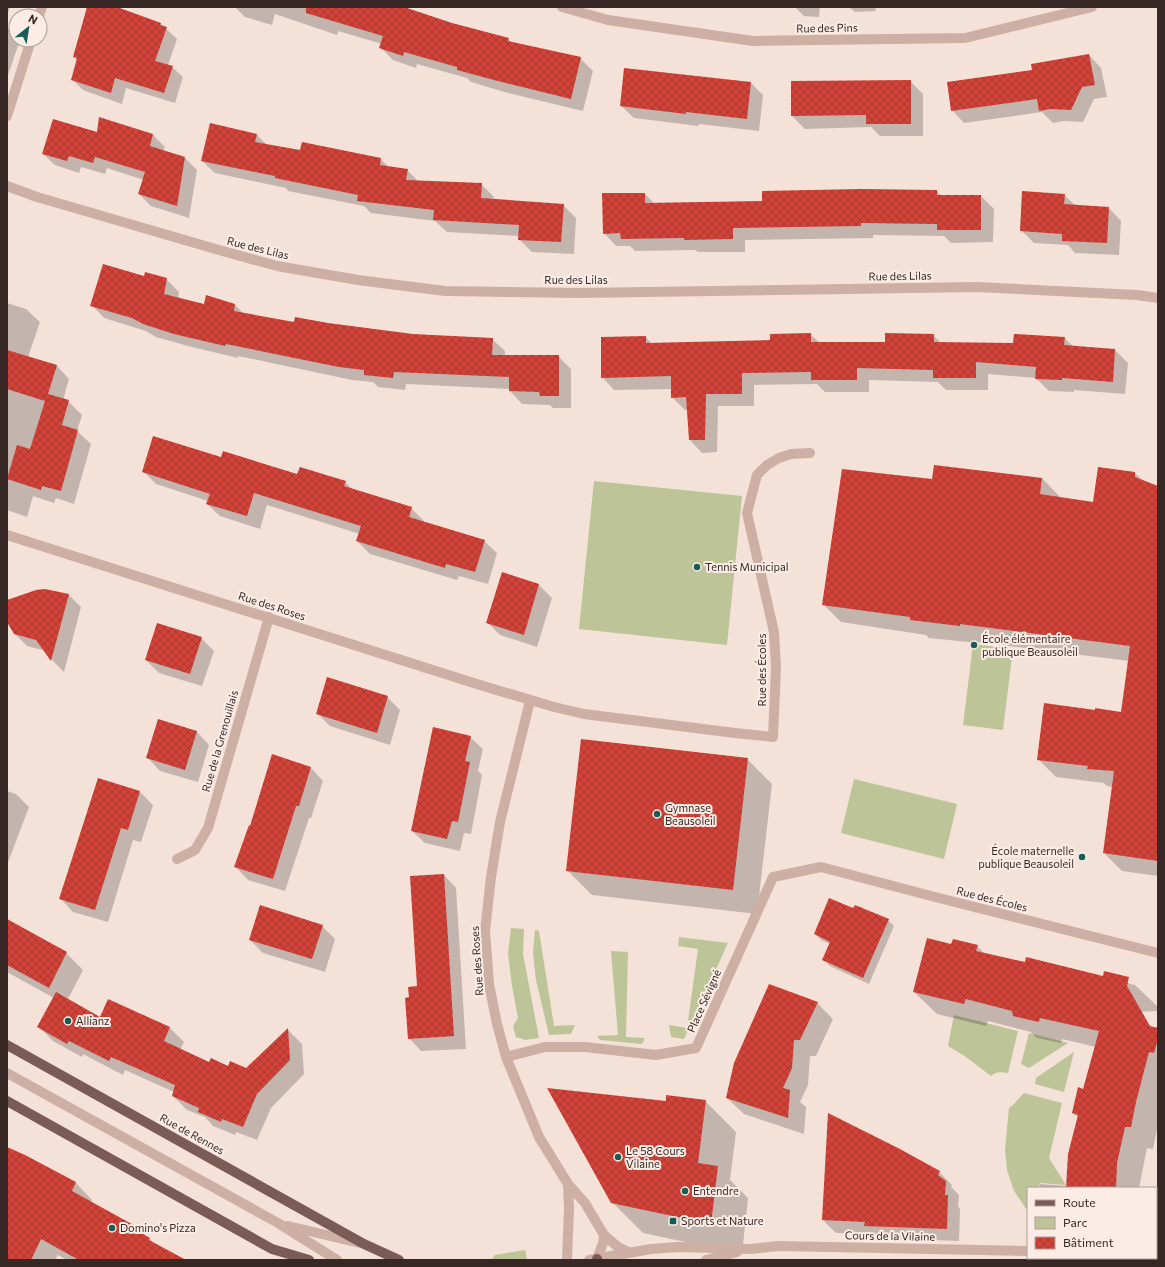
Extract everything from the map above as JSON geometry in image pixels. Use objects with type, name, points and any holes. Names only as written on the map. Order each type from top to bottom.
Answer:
[{"type":"main road","name":"Rue de Rennes","points":[[7,1045],[364,1244],[398,1260]]},
{"type":"main road","points":[[7,1101],[272,1249],[309,1260]]},
{"type":"street","name":"Rue des Pins","points":[[562,7],[608,20],[754,41],[965,38],[1092,7]]},
{"type":"street","points":[[7,116],[28,48]]},
{"type":"street","name":"Rue des Lilas","points":[[7,186],[37,197],[277,266],[358,280],[445,292],[579,293],[977,287],[1137,295],[1158,298]]},
{"type":"street","name":"Rue des Écoles","points":[[554,707],[584,714],[773,737],[776,668],[774,632],[746,513],[757,475],[767,465],[792,454],[810,453]]},
{"type":"street","name":"Rue des Roses","points":[[7,535],[530,701],[554,707]]},
{"type":"street","name":"Rue de la Grenouillais","points":[[177,859],[194,850],[208,828],[269,617]]},
{"type":"street","name":"Rue des Roses","points":[[530,701],[500,822],[491,877],[485,931],[489,984],[497,1024],[506,1057],[539,1137],[568,1184],[585,1203],[604,1235],[618,1247],[630,1253]]},
{"type":"street","name":"Rue des Écoles","points":[[821,867],[1158,953]]},
{"type":"street","name":"Place Sévigné","points":[[506,1057],[545,1047],[584,1047],[656,1055],[696,1048],[773,877],[821,867]]},
{"type":"street","name":"Rue de Rennes","points":[[7,1073],[278,1223],[337,1260]]},
{"type":"street","name":"Rue des Roses","points":[[567,1260],[569,1208],[568,1184]]},
{"type":"street","name":"Rue de Rennes","points":[[278,1223],[364,1244]]},
{"type":"street","points":[[594,1260],[603,1243],[604,1235]]},
{"type":"street","name":"Cours de la Vilaine","points":[[706,1260],[751,1249],[778,1246],[1027,1251]]},
{"type":"street","name":"Cours de la Vilaine","points":[[594,1260],[651,1249],[678,1247],[751,1249]]},
{"type":"green space","points":[[594,481],[742,496],[727,645],[579,629]]},
{"type":"green space","points":[[973,644],[1013,649],[1003,730],[963,725]]},
{"type":"green space","points":[[854,779],[957,804],[944,859],[841,833]]},
{"type":"green space","points":[[511,928],[524,929],[523,954],[539,1038],[525,1040],[516,1037],[513,1026],[518,1018],[508,954]]},
{"type":"green space","points":[[535,930],[539,931],[554,1026],[575,1025],[571,1034],[549,1035],[536,980],[533,953]]},
{"type":"green space","points":[[679,937],[728,943],[684,1039],[671,1037],[669,1025],[687,1028],[698,949],[678,946]]},
{"type":"green space","points":[[611,951],[628,952],[626,1037],[645,1038],[642,1044],[600,1040],[597,1036],[618,1035]]},
{"type":"green space","points":[[954,1015],[1018,1031],[1008,1073],[1001,1072],[991,1076],[966,1057],[948,1046]]},
{"type":"green space","points":[[1029,1033],[1068,1043],[1029,1068],[1021,1064]]},
{"type":"green space","points":[[1074,1052],[1064,1092],[1035,1084],[1036,1078]]},
{"type":"green space","points":[[1024,1093],[1062,1103],[1049,1158],[1066,1185],[1040,1183],[1039,1187],[1027,1187],[1027,1210],[1014,1191],[1007,1170],[1005,1149],[1009,1108]]},
{"type":"green space","points":[[525,1250],[527,1260],[491,1260],[495,1255]]},
{"type":"building","points":[[87,7],[117,7],[161,23],[160,25],[167,27],[155,61],[173,66],[164,93],[115,78],[111,93],[71,80],[77,58],[73,57]]},
{"type":"building","points":[[306,7],[404,7],[452,23],[509,38],[508,41],[581,57],[571,99],[457,70],[457,67],[404,52],[403,56],[379,48],[383,36],[306,13]]},
{"type":"building","points":[[1089,54],[1095,85],[1082,87],[1071,110],[1051,109],[1039,111],[1037,99],[951,111],[947,82],[1032,70],[1031,64]]},
{"type":"building","points":[[624,68],[751,82],[747,119],[686,112],[686,114],[620,106]]},
{"type":"building","points":[[911,80],[911,124],[866,124],[866,115],[791,116],[791,81]]},
{"type":"building","points":[[99,117],[153,134],[150,146],[185,157],[177,206],[138,194],[145,172],[95,157],[93,163],[69,156],[67,161],[42,154],[53,119],[97,132]]},
{"type":"building","points":[[210,123],[257,134],[255,142],[300,150],[302,142],[381,158],[380,165],[408,169],[406,180],[482,183],[481,198],[564,204],[561,242],[518,240],[519,225],[433,220],[434,210],[357,201],[358,195],[201,161]]},
{"type":"building","points":[[861,189],[937,190],[937,195],[981,195],[981,230],[937,230],[937,224],[861,223],[861,226],[733,228],[733,239],[621,239],[620,233],[603,234],[602,193],[645,193],[645,203],[762,201],[762,191]]},
{"type":"building","points":[[1022,191],[1065,194],[1064,204],[1109,207],[1107,243],[1062,241],[1062,234],[1020,231]]},
{"type":"building","points":[[103,264],[144,276],[145,272],[167,278],[164,294],[204,304],[206,295],[235,304],[234,311],[294,322],[295,317],[328,323],[413,334],[493,338],[492,355],[559,355],[559,396],[540,396],[539,392],[509,391],[509,377],[394,372],[393,378],[364,375],[364,370],[339,367],[226,344],[225,346],[174,334],[143,324],[132,318],[90,306]]},
{"type":"building","points":[[811,333],[811,342],[885,342],[885,333],[934,334],[934,342],[1013,343],[1014,334],[1065,337],[1064,345],[1115,349],[1113,382],[1062,378],[1062,380],[1035,379],[1036,367],[976,362],[976,378],[933,378],[933,370],[857,368],[857,380],[811,380],[811,372],[742,373],[742,394],[706,394],[705,440],[689,440],[686,397],[671,398],[671,376],[601,378],[601,337],[646,336],[646,343],[770,340],[770,334]]},
{"type":"building","points":[[7,350],[57,365],[48,394],[69,400],[62,425],[78,430],[61,491],[42,486],[41,490],[7,479],[17,445],[30,449],[45,401],[7,389]]},
{"type":"building","points":[[153,436],[221,457],[223,451],[297,474],[300,467],[346,481],[344,486],[412,507],[409,517],[485,540],[475,572],[446,564],[445,568],[356,541],[361,526],[254,493],[247,516],[206,504],[210,494],[142,472]]},
{"type":"building","points":[[934,465],[1042,478],[1040,494],[1093,502],[1098,467],[1135,472],[1135,477],[1158,486],[1158,861],[1103,853],[1114,771],[1087,769],[1088,766],[1037,760],[1044,703],[1121,712],[1130,646],[960,624],[960,626],[910,620],[910,617],[822,605],[842,469],[932,479]]},
{"type":"building","points":[[502,572],[539,584],[524,635],[486,623]]},
{"type":"building","points":[[45,589],[69,594],[51,661],[36,640],[14,634],[7,622],[7,600],[36,590]]},
{"type":"building","points":[[157,623],[202,637],[190,674],[145,660]]},
{"type":"building","points":[[327,677],[388,696],[377,733],[316,714]]},
{"type":"building","points":[[158,719],[197,731],[185,770],[146,758]]},
{"type":"building","points":[[433,727],[471,736],[465,761],[470,762],[458,822],[452,821],[447,839],[411,831]]},
{"type":"building","name":"Gymnase Beausoleil","points":[[581,739],[748,758],[733,890],[566,871]]},
{"type":"building","points":[[272,754],[311,767],[299,806],[296,806],[273,879],[234,867],[249,825],[250,826]]},
{"type":"building","points":[[98,778],[140,791],[128,830],[121,828],[95,910],[59,899]]},
{"type":"building","points":[[444,874],[454,1036],[408,1039],[405,998],[409,997],[408,987],[417,986],[410,876]]},
{"type":"building","points":[[829,898],[853,908],[855,905],[889,919],[863,978],[822,960],[830,942],[814,934]]},
{"type":"building","points":[[260,905],[323,925],[312,959],[249,940]]},
{"type":"building","points":[[7,919],[67,952],[49,988],[7,965]]},
{"type":"building","points":[[927,938],[951,944],[953,939],[978,945],[976,951],[1025,962],[1026,957],[1103,976],[1104,971],[1129,977],[1127,986],[1150,1026],[1158,1028],[1158,1039],[1154,1053],[1149,1052],[1131,1127],[1125,1127],[1117,1163],[1116,1187],[1066,1187],[1068,1154],[1078,1115],[1072,1113],[1078,1087],[1083,1089],[1099,1031],[1040,1018],[1039,1022],[1013,1016],[1012,1011],[966,999],[964,1004],[913,992]]},
{"type":"building","points":[[769,984],[818,1002],[800,1040],[794,1040],[792,1068],[783,1088],[790,1090],[788,1118],[726,1098],[734,1063]]},
{"type":"building","points":[[56,992],[100,1017],[108,999],[170,1027],[164,1041],[209,1062],[211,1058],[228,1066],[230,1061],[246,1068],[288,1028],[290,1060],[257,1094],[243,1127],[222,1119],[221,1122],[198,1112],[199,1108],[172,1096],[175,1085],[111,1057],[109,1061],[69,1041],[67,1044],[37,1027]]},
{"type":"building","name":"Le 58 Cours Vilaine","points":[[547,1088],[666,1101],[666,1095],[706,1100],[698,1163],[718,1166],[711,1224],[611,1203]]},
{"type":"building","points":[[828,1113],[940,1171],[938,1175],[946,1181],[945,1195],[948,1195],[947,1229],[864,1226],[865,1222],[822,1220]]},
{"type":"building","points":[[7,1147],[76,1182],[72,1191],[139,1228],[138,1231],[150,1238],[149,1240],[186,1260],[79,1260],[41,1239],[31,1260],[7,1260]]},
{"type":"place","name":"Tennis Municipal","points":[[697,567]]},
{"type":"place","name":"École élémentaire publique Beausoleil","points":[[974,645]]},
{"type":"place","name":"Gymnase Beausoleil","points":[[657,814]]},
{"type":"place","name":"École maternelle publique Beausoleil","points":[[1082,857]]},
{"type":"place","name":"Allianz","points":[[68,1021]]},
{"type":"place","name":"Le 58 Cours Vilaine","points":[[618,1157]]},
{"type":"place","name":"Entendre","points":[[685,1191]]},
{"type":"place","name":"Sports et Nature","points":[[673,1221]]},
{"type":"place","name":"Domino's Pizza","points":[[112,1228]]}]
